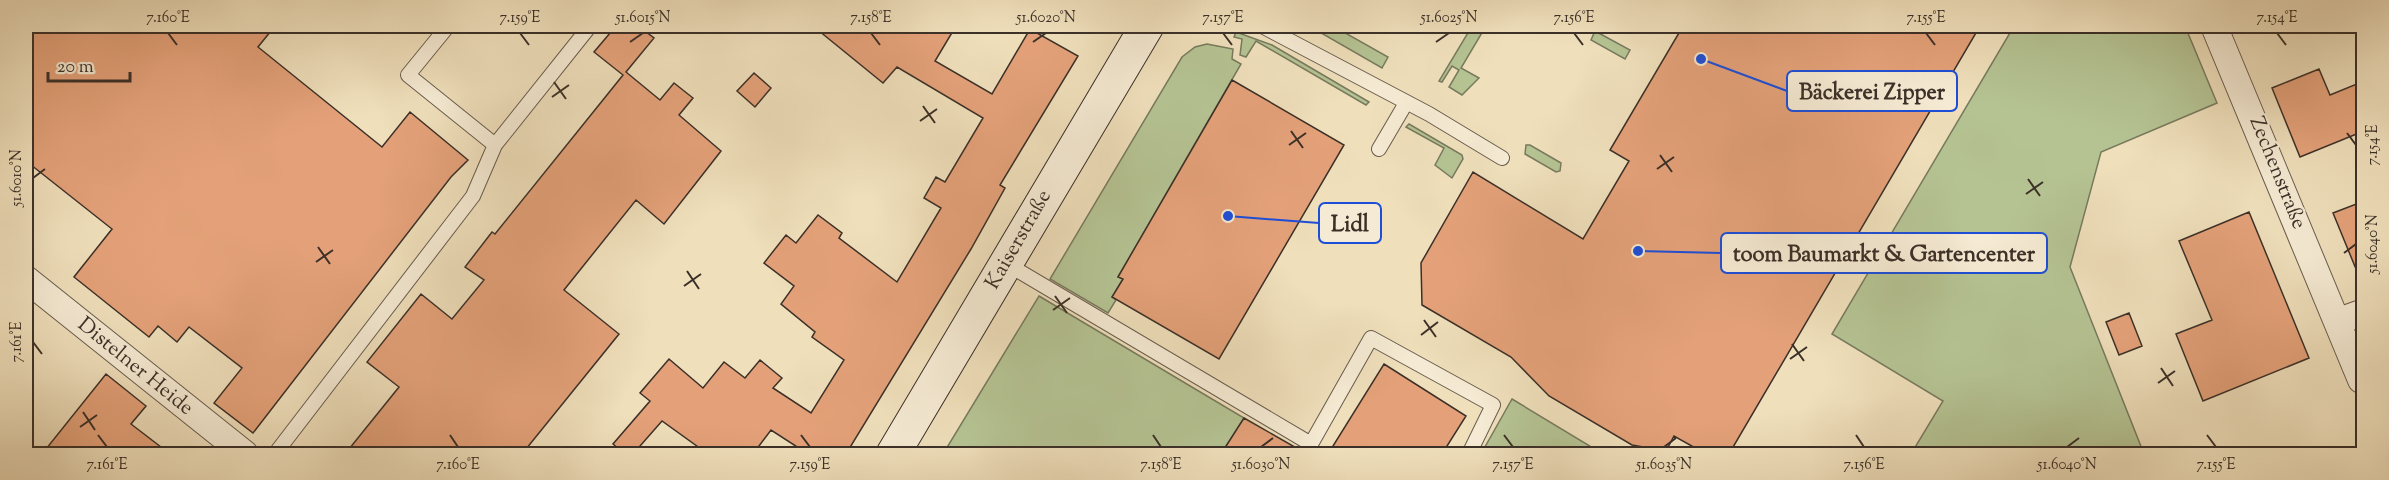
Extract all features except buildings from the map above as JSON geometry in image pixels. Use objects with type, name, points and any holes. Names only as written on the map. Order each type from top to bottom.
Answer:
[{"type":"main road","name":"Kaiserstraße","points":[[893,454],[1147,26]]},
{"type":"street","name":"Zechenstraße","points":[[2214,26],[2339,321],[2361,380],[2364,379]]},
{"type":"street","name":"Distelner Heide","points":[[26,279],[245,454]]},
{"type":"street","points":[[2339,321],[2364,312]]},
{"type":"lane","points":[[448,26],[408,75],[495,145]]},
{"type":"lane","points":[[275,454],[473,196],[495,145],[590,26]]},
{"type":"lane","points":[[1262,26],[1406,103],[1502,158]]},
{"type":"lane","points":[[1379,149],[1406,103]]},
{"type":"lane","points":[[1006,264],[1311,444],[1371,338],[1493,405],[1469,454]]},
{"type":"green space","points":[[1309,26],[1333,26],[1388,57],[1382,68]]},
{"type":"green space","points":[[1472,26],[1486,26],[1461,68],[1479,78],[1462,95],[1449,87],[1459,70],[1452,66],[1442,82],[1439,81]]},
{"type":"green space","points":[[2014,26],[2185,26],[2217,103],[2101,152],[2070,267],[2144,454],[1911,454],[1943,401],[1832,334]]},
{"type":"green space","points":[[1595,31],[1630,50],[1625,59],[1591,40]]},
{"type":"green space","points":[[1236,32],[1272,45],[1369,102],[1366,105],[1256,41],[1246,57],[1240,55],[1242,39],[1234,37]]},
{"type":"green space","points":[[1207,44],[1233,49],[1232,59],[1241,64],[1118,277],[1123,279],[1112,297],[1116,300],[1108,313],[1050,279],[1182,57],[1195,47]]},
{"type":"green space","points":[[1409,124],[1462,155],[1463,159],[1452,178],[1435,165],[1444,148],[1406,127]]},
{"type":"green space","points":[[1526,145],[1530,145],[1561,163],[1560,171],[1556,172],[1525,154]]},
{"type":"green space","points":[[1039,296],[1244,418],[1221,454],[943,454]]},
{"type":"green space","points":[[1512,399],[1603,454],[1481,454]]},
{"type":"place","name":"Bäckerei Zipper","points":[[1701,59]]},
{"type":"place","name":"Lidl","points":[[1228,216]]},
{"type":"place","name":"toom Baumarkt & Gartencenter","points":[[1638,251]]}]
